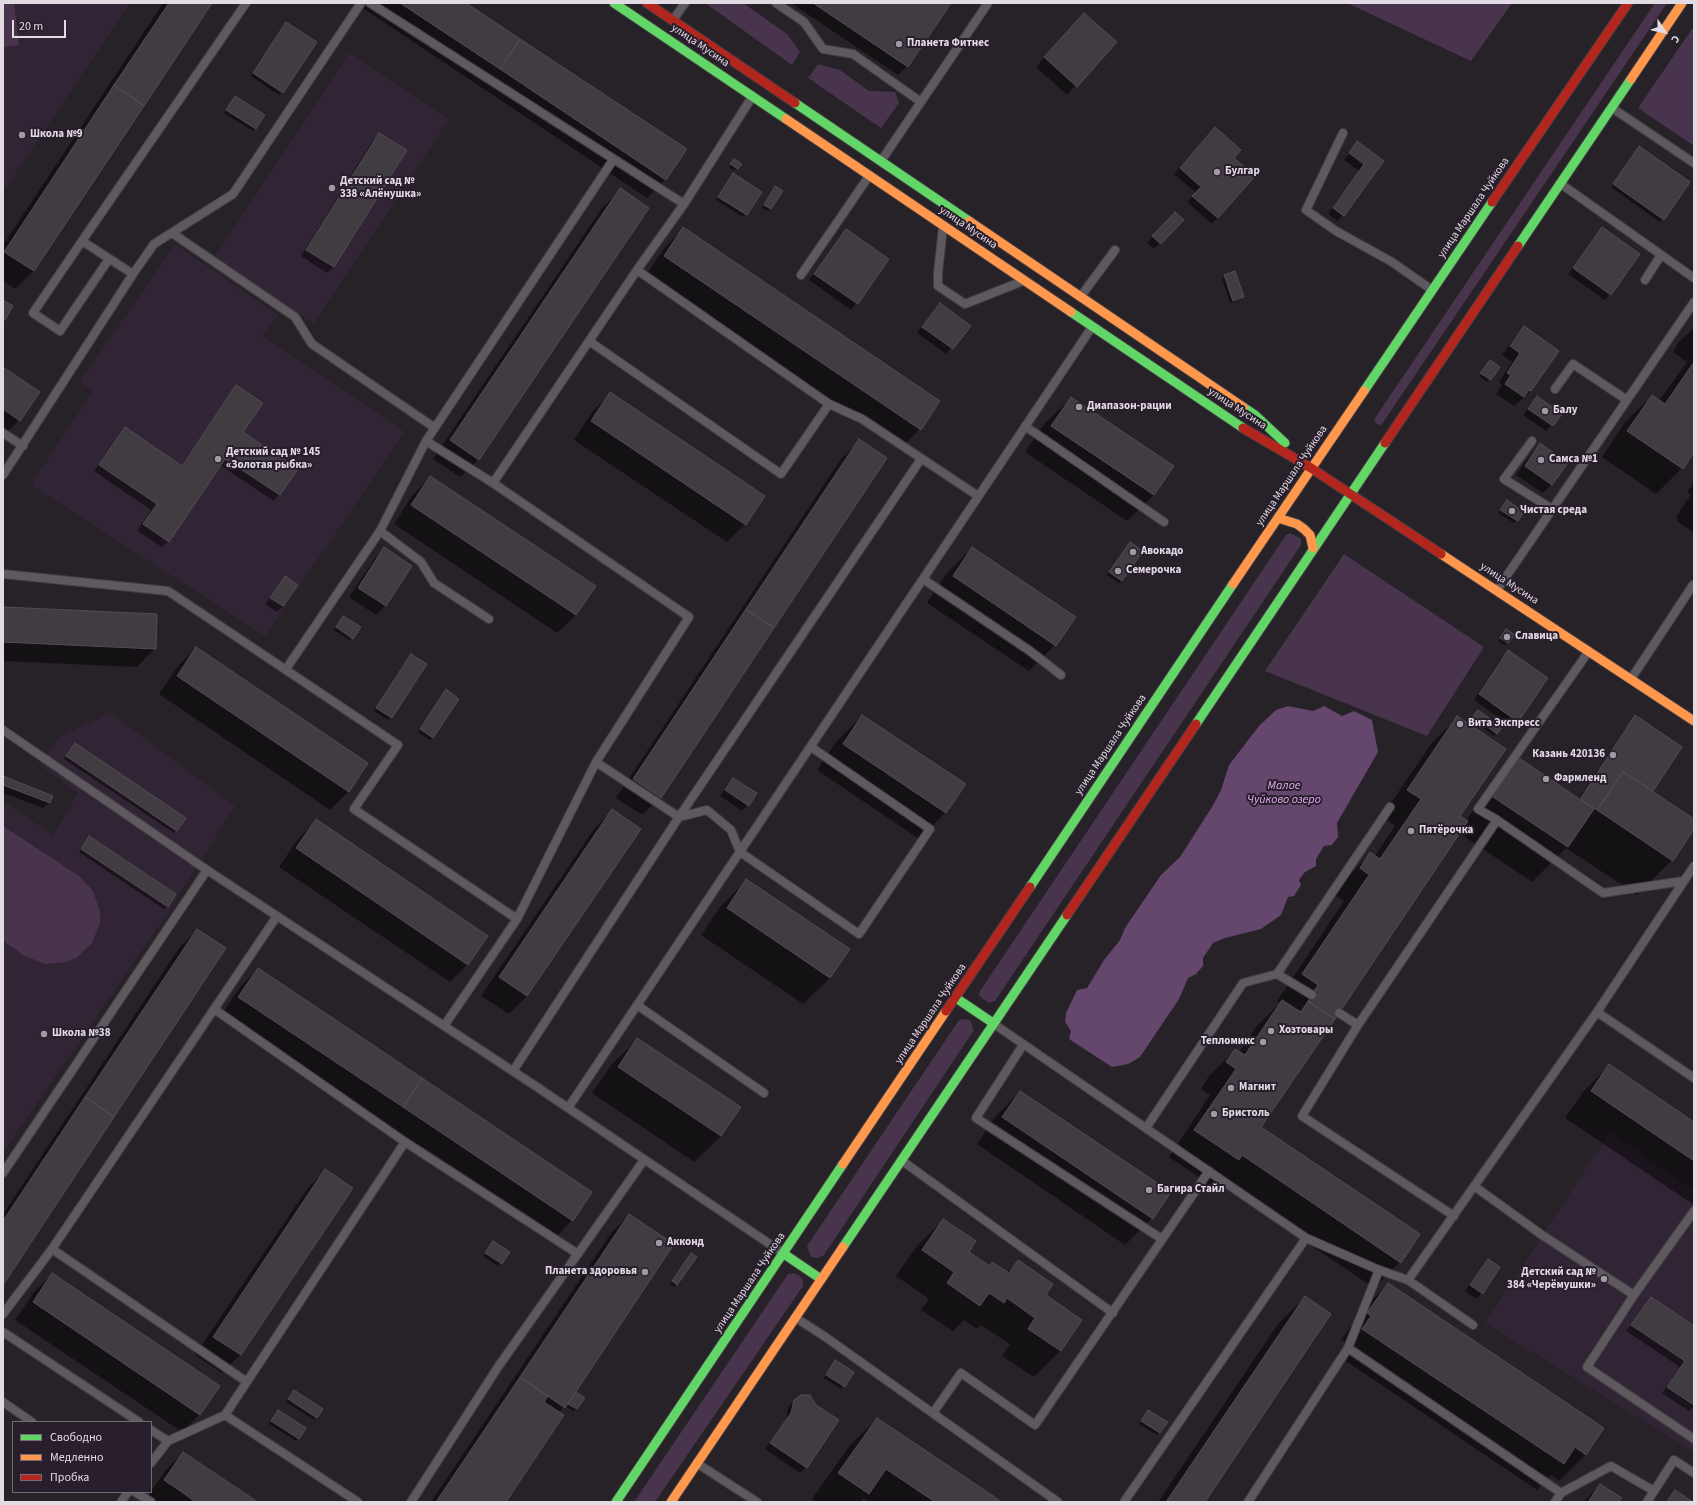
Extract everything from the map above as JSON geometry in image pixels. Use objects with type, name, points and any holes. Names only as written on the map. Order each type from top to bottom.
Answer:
[{"type":"main road","name":"улица Мусина","points":[[614,3],[1246,430],[1311,468],[1694,721]]},
{"type":"main road","name":"улица Мусина","points":[[647,3],[1255,415],[1311,468]]},
{"type":"main road","name":"улица Маршала Чуйкова","points":[[616,1502],[1311,468],[1628,3]]},
{"type":"main road","points":[[671,1502],[900,1160],[1682,3]]},
{"type":"main road","points":[[1278,518],[1297,524],[1304,529],[1310,535],[1313,548]]},
{"type":"main road","points":[[956,998],[993,1023]]},
{"type":"main road","points":[[784,1254],[821,1279]]},
{"type":"lane","points":[[109,259],[60,331],[33,313],[246,3]]},
{"type":"lane","points":[[3,475],[154,244],[233,194],[361,3]]},
{"type":"lane","points":[[370,3],[684,204]]},
{"type":"lane","points":[[672,20],[685,3]]},
{"type":"lane","points":[[776,3],[804,22],[823,49],[853,54],[921,102]]},
{"type":"lane","points":[[880,161],[988,3]]},
{"type":"lane","points":[[493,483],[637,270],[684,204],[763,82]]},
{"type":"lane","points":[[1611,107],[1694,163]]},
{"type":"lane","points":[[1343,133],[1306,210],[1336,231],[1392,262],[1432,290]]},
{"type":"lane","points":[[286,669],[380,531],[426,442],[435,428],[614,160]]},
{"type":"lane","points":[[801,275],[869,176]]},
{"type":"lane","points":[[1560,183],[1694,278]]},
{"type":"lane","points":[[943,226],[938,286],[965,304],[1024,281]]},
{"type":"lane","points":[[172,232],[295,317],[312,344],[435,428]]},
{"type":"lane","points":[[82,241],[133,274]]},
{"type":"lane","points":[[1081,297],[1115,250]]},
{"type":"lane","points":[[1645,280],[1661,255]]},
{"type":"lane","points":[[637,270],[829,404],[862,419],[978,496]]},
{"type":"lane","points":[[1496,590],[1694,302]]},
{"type":"lane","points":[[568,1108],[1102,312]]},
{"type":"lane","points":[[589,341],[781,474],[829,404]]},
{"type":"lane","points":[[1555,389],[1573,364],[1627,400]]},
{"type":"lane","points":[[1025,426],[1164,522]]},
{"type":"lane","points":[[3,433],[23,446]]},
{"type":"lane","points":[[1532,441],[1504,480],[1552,509]]},
{"type":"lane","points":[[426,442],[493,483],[689,617],[596,762],[517,919],[444,1026]]},
{"type":"lane","points":[[514,1071],[679,817],[921,459]]},
{"type":"lane","points":[[380,531],[420,562],[434,583],[489,620]]},
{"type":"lane","points":[[3,574],[168,591],[286,669],[398,745],[354,809],[517,919]]},
{"type":"lane","points":[[923,579],[1030,651],[1061,676]]},
{"type":"lane","points":[[1631,679],[1693,585],[1694,586]]},
{"type":"lane","points":[[1589,651],[1478,809],[1498,820],[1603,893],[1683,881]]},
{"type":"lane","points":[[3,730],[207,870],[514,1071],[784,1254]]},
{"type":"lane","points":[[596,762],[679,817],[706,810],[731,830],[740,852],[859,934],[930,829],[811,747]]},
{"type":"lane","points":[[1146,1128],[1243,983],[1277,974],[1390,806]]},
{"type":"lane","points":[[1454,1216],[1302,1116],[1358,1025],[1498,820]]},
{"type":"lane","points":[[1408,1280],[1597,1012],[1694,866]]},
{"type":"lane","points":[[3,1172],[207,870]]},
{"type":"lane","points":[[3,1314],[52,1249],[277,916]]},
{"type":"lane","points":[[1277,974],[1312,995]]},
{"type":"lane","points":[[636,1005],[764,1093]]},
{"type":"lane","points":[[214,1009],[405,1142],[578,1254]]},
{"type":"lane","points":[[1597,1012],[1694,1078]]},
{"type":"lane","points":[[1339,1013],[1358,1025]]},
{"type":"lane","points":[[993,1023],[1306,1238],[1379,1270],[1408,1280],[1473,1325]]},
{"type":"lane","points":[[1023,1045],[976,1118],[1162,1239]]},
{"type":"lane","points":[[152,1462],[168,1441],[225,1415],[405,1142]]},
{"type":"lane","points":[[411,1502],[498,1367],[644,1160]]},
{"type":"lane","points":[[900,1160],[1113,1313]]},
{"type":"lane","points":[[933,1413],[961,1372],[1035,1426],[1209,1171]]},
{"type":"lane","points":[[1474,1186],[1542,1235],[1634,1295]]},
{"type":"lane","points":[[1694,1211],[1634,1295],[1587,1367],[1694,1439]]},
{"type":"lane","points":[[1124,1502],[1306,1238]]},
{"type":"lane","points":[[52,1249],[247,1382]]},
{"type":"lane","points":[[1248,1502],[1348,1348],[1379,1270]]},
{"type":"lane","points":[[795,1318],[824,1336],[1058,1502]]},
{"type":"lane","points":[[3,1332],[137,1421]]},
{"type":"lane","points":[[1348,1348],[1561,1493]]},
{"type":"lane","points":[[3,1402],[31,1421]]},
{"type":"lane","points":[[225,1415],[358,1502]]},
{"type":"lane","points":[[152,1431],[168,1441]]},
{"type":"lane","points":[[1647,1502],[1674,1460],[1693,1470]]},
{"type":"lane","points":[[698,1463],[757,1502]]},
{"type":"lane","points":[[1555,1502],[1561,1493],[1611,1466],[1654,1491]]},
{"type":"lane","points":[[121,1502],[127,1493]]},
{"type":"lane","points":[[136,1493],[150,1502]]},
{"type":"shaded area","points":[[3,3],[130,3],[3,192]]},
{"type":"shaded area","points":[[3,3],[14,3],[19,45],[3,47]]},
{"type":"shaded area","points":[[705,3],[743,3],[787,34],[800,52],[792,65]]},
{"type":"shaded area","points":[[1347,3],[1512,3],[1471,61]]},
{"type":"shaded area","points":[[1655,3],[1667,3],[1384,421],[1381,425],[1377,424],[1374,421],[1377,415]]},
{"type":"shaded area","points":[[1694,26],[1694,146],[1638,108]]},
{"type":"shaded area","name":"Детский сад № 338 «Алёнушка»","points":[[349,53],[449,119],[314,324],[214,258]]},
{"type":"shaded area","points":[[818,64],[840,70],[869,91],[895,92],[899,103],[881,128],[808,78]]},
{"type":"shaded area","name":"Детский сад № 145 «Золотая рыбка»","points":[[175,244],[278,315],[263,336],[405,432],[265,636],[31,485],[93,391],[80,382]]},
{"type":"shaded area","points":[[1290,533],[1301,539],[1301,545],[995,1001],[989,1003],[984,1000],[979,995],[980,991],[1286,535]]},
{"type":"shaded area","points":[[1344,554],[1484,647],[1427,736],[1265,671]]},
{"type":"shaded area","points":[[111,713],[235,806],[167,914],[3,1153],[3,801],[53,835],[78,793],[39,765],[59,737]]},
{"type":"shaded area","points":[[3,826],[79,876],[93,891],[100,912],[100,923],[92,943],[76,958],[66,962],[45,964],[25,956],[3,941]]},
{"type":"shaded area","points":[[959,1020],[970,1020],[974,1030],[824,1255],[818,1258],[811,1257],[807,1246]]},
{"type":"shaded area","name":"Детский сад № 384 «Черёмушки»","points":[[1610,1132],[1694,1191],[1694,1452],[1485,1323]]},
{"type":"shaded area","points":[[794,1273],[800,1276],[803,1280],[803,1286],[655,1502],[634,1502],[788,1274]]},
{"type":"water","name":"Малое Чуйково озеро","points":[[1288,706],[1313,711],[1324,706],[1342,716],[1354,711],[1372,720],[1378,752],[1337,823],[1338,837],[1332,845],[1324,846],[1316,859],[1316,866],[1305,872],[1299,880],[1301,885],[1294,896],[1288,897],[1281,915],[1261,929],[1225,938],[1213,943],[1203,958],[1203,966],[1196,974],[1188,978],[1179,999],[1140,1057],[1128,1064],[1112,1067],[1069,1039],[1071,1031],[1065,1022],[1066,1013],[1077,990],[1087,988],[1104,960],[1120,940],[1125,928],[1161,875],[1180,857],[1212,807],[1221,790],[1229,765],[1259,726],[1276,710]]},
{"type":"building","points":[[169,3],[212,3],[144,106],[114,85]]},
{"type":"building","points":[[400,3],[466,3],[520,39],[500,69]]},
{"type":"building","name":"Планета Фитнес","points":[[813,3],[951,3],[908,67]]},
{"type":"building","points":[[1084,13],[1117,42],[1077,87],[1044,57]]},
{"type":"building","points":[[286,22],[317,42],[283,93],[253,73]]},
{"type":"building","points":[[520,39],[687,149],[666,180],[500,69]]},
{"type":"building","points":[[114,85],[144,106],[34,271],[4,252]]},
{"type":"building","points":[[235,96],[265,115],[256,129],[226,110]]},
{"type":"building","name":"Булгар","points":[[1215,127],[1241,150],[1234,158],[1255,176],[1218,218],[1192,196],[1201,187],[1180,168]]},
{"type":"building","points":[[379,133],[407,150],[334,267],[306,250]]},
{"type":"building","points":[[1357,141],[1384,161],[1344,216],[1333,208],[1364,164],[1349,153]]},
{"type":"building","points":[[1639,146],[1690,182],[1664,220],[1613,184]]},
{"type":"building","points":[[734,159],[742,164],[738,169],[730,164]]},
{"type":"building","points":[[733,173],[762,192],[747,215],[718,197]]},
{"type":"building","points":[[775,186],[783,191],[771,209],[764,205]]},
{"type":"building","points":[[620,188],[649,208],[479,460],[450,440]]},
{"type":"building","points":[[1175,212],[1184,220],[1161,244],[1152,236]]},
{"type":"building","points":[[683,227],[940,401],[921,430],[664,256]]},
{"type":"building","points":[[1602,227],[1640,254],[1611,295],[1573,268]]},
{"type":"building","points":[[846,229],[889,259],[858,304],[814,274]]},
{"type":"building","points":[[1235,271],[1244,297],[1233,301],[1224,275]]},
{"type":"building","points":[[3,300],[13,306],[5,320],[3,319]]},
{"type":"building","points":[[940,303],[971,326],[953,349],[922,327]]},
{"type":"building","points":[[1524,326],[1559,351],[1531,391],[1529,390],[1524,397],[1505,384],[1511,375],[1507,373],[1520,353],[1510,346]]},
{"type":"building","points":[[1490,360],[1500,367],[1491,380],[1480,373]]},
{"type":"building","points":[[1694,362],[1694,452],[1683,469],[1627,431],[1652,395],[1665,404]]},
{"type":"building","points":[[3,367],[40,392],[20,421],[3,409]]},
{"type":"building","points":[[236,385],[263,403],[243,432],[298,469],[280,495],[225,459],[169,542],[143,524],[157,504],[99,465],[125,427],[182,466]]},
{"type":"building","points":[[610,392],[765,496],[746,525],[591,421]]},
{"type":"building","points":[[1537,396],[1562,414],[1553,426],[1528,409]]},
{"type":"building","points":[[1071,397],[1174,466],[1154,495],[1051,426]]},
{"type":"building","points":[[859,439],[887,458],[774,628],[746,609]]},
{"type":"building","points":[[1540,443],[1568,463],[1552,485],[1525,466]]},
{"type":"building","points":[[430,476],[596,586],[576,615],[411,505]]},
{"type":"building","name":"Чистая среда","points":[[1507,500],[1524,512],[1518,521],[1500,510]]},
{"type":"building","points":[[1130,542],[1143,551],[1122,581],[1109,572]]},
{"type":"building","points":[[384,547],[412,566],[386,606],[358,588]]},
{"type":"building","points":[[972,547],[1076,617],[1056,646],[953,576]]},
{"type":"building","points":[[285,576],[298,585],[283,606],[270,598]]},
{"type":"building","points":[[3,607],[157,614],[156,649],[3,642]]},
{"type":"building","points":[[746,609],[774,628],[661,798],[633,779]]},
{"type":"building","points":[[343,616],[361,627],[353,639],[336,627]]},
{"type":"building","name":"Славица","points":[[1506,629],[1515,635],[1508,643],[1500,638]]},
{"type":"building","points":[[196,647],[368,763],[349,792],[177,676]]},
{"type":"building","points":[[1508,650],[1548,678],[1518,722],[1479,694]]},
{"type":"building","points":[[411,654],[427,664],[392,718],[376,708]]},
{"type":"building","points":[[446,689],[459,699],[433,738],[420,729]]},
{"type":"building","points":[[1478,710],[1502,727],[1497,734],[1473,716]]},
{"type":"building","points":[[862,715],[966,784],[946,813],[843,744]]},
{"type":"building","points":[[1635,715],[1682,747],[1653,791],[1623,772],[1597,810],[1580,799]]},
{"type":"building","points":[[1457,716],[1506,749],[1460,816],[1468,821],[1335,1019],[1308,1001],[1318,985],[1302,974],[1369,875],[1360,868],[1370,852],[1380,859],[1421,799],[1407,790]]},
{"type":"building","points":[[75,743],[186,818],[177,831],[66,756]]},
{"type":"building","points":[[1519,758],[1594,809],[1568,847],[1493,797]]},
{"type":"building","points":[[1623,772],[1694,819],[1694,829],[1673,861],[1597,810]]},
{"type":"building","points":[[3,776],[53,796],[50,803],[3,785]]},
{"type":"building","points":[[733,778],[757,793],[749,806],[725,790]]},
{"type":"building","points":[[612,809],[641,829],[527,996],[499,977]]},
{"type":"building","points":[[316,819],[488,936],[468,965],[296,848]]},
{"type":"building","points":[[89,836],[176,894],[168,907],[81,849]]},
{"type":"building","points":[[746,879],[850,949],[830,978],[727,908]]},
{"type":"building","points":[[197,929],[226,948],[114,1117],[85,1097]]},
{"type":"building","points":[[258,968],[422,1078],[403,1107],[238,997]]},
{"type":"building","points":[[1282,1000],[1301,1012],[1308,1001],[1335,1019],[1261,1127],[1420,1234],[1401,1263],[1242,1155],[1239,1160],[1194,1130],[1236,1069],[1226,1062],[1235,1049],[1245,1055]]},
{"type":"building","points":[[637,1038],[741,1107],[721,1136],[618,1067]]},
{"type":"building","points":[[1609,1064],[1694,1122],[1694,1161],[1591,1091]]},
{"type":"building","points":[[422,1078],[592,1192],[573,1221],[403,1107]]},
{"type":"building","points":[[1020,1091],[1171,1192],[1153,1219],[1002,1117]]},
{"type":"building","points":[[85,1097],[114,1117],[3,1285],[3,1221]]},
{"type":"building","points":[[325,1169],[353,1188],[241,1355],[213,1337]]},
{"type":"building","points":[[629,1214],[674,1244],[565,1408],[520,1377]]},
{"type":"building","points":[[943,1219],[976,1241],[969,1252],[990,1266],[992,1262],[1009,1273],[1018,1260],[1053,1284],[1046,1295],[1082,1320],[1061,1351],[1028,1329],[1035,1318],[1007,1298],[1004,1303],[989,1293],[980,1306],[947,1283],[954,1272],[922,1250]]},
{"type":"building","points":[[493,1241],[510,1252],[502,1264],[485,1253]]},
{"type":"building","points":[[691,1253],[697,1257],[677,1285],[672,1281]]},
{"type":"building","points":[[1488,1259],[1500,1267],[1483,1294],[1470,1285]]},
{"type":"building","points":[[52,1273],[220,1386],[200,1415],[33,1302]]},
{"type":"building","points":[[1388,1283],[1604,1428],[1586,1455],[1575,1447],[1564,1464],[1362,1329],[1371,1316],[1367,1313]]},
{"type":"building","points":[[1305,1296],[1331,1314],[1205,1502],[1166,1502]]},
{"type":"building","points":[[1651,1297],[1694,1326],[1694,1405],[1667,1387],[1685,1361],[1631,1325]]},
{"type":"building","points":[[835,1360],[854,1372],[845,1387],[826,1375]]},
{"type":"building","points":[[520,1377],[548,1396],[544,1402],[564,1415],[506,1502],[436,1502]]},
{"type":"building","points":[[294,1390],[323,1409],[317,1418],[288,1399]]},
{"type":"building","points":[[576,1392],[585,1398],[577,1409],[568,1404]]},
{"type":"building","points":[[801,1395],[810,1395],[816,1405],[839,1420],[807,1468],[770,1443],[791,1413],[794,1400]]},
{"type":"building","points":[[278,1410],[306,1428],[299,1439],[271,1421]]},
{"type":"building","points":[[1148,1410],[1168,1422],[1160,1433],[1141,1421]]},
{"type":"building","points":[[877,1418],[1002,1502],[935,1502],[886,1469],[869,1494],[838,1473]]},
{"type":"building","points":[[183,1452],[258,1502],[195,1502],[164,1480]]},
{"type":"building","points":[[1600,1484],[1622,1498],[1619,1502],[1588,1502]]},
{"type":"building","points":[[1675,1490],[1693,1502],[1666,1502]]},
{"type":"traffic: fast","points":[[614,3],[786,119]]},
{"type":"traffic: fast","points":[[1518,246],[1631,79]]},
{"type":"traffic: fast","points":[[795,103],[969,221]]},
{"type":"traffic: fast","points":[[1364,391],[1492,202]]},
{"type":"traffic: fast","points":[[1071,312],[1243,428]]},
{"type":"traffic: fast","points":[[1243,407],[1255,415],[1285,443]]},
{"type":"traffic: fast","points":[[1196,724],[1385,443]]},
{"type":"traffic: fast","points":[[1030,887],[1233,584]]},
{"type":"traffic: fast","points":[[843,1247],[1067,915]]},
{"type":"traffic: fast","points":[[956,998],[993,1023]]},
{"type":"traffic: fast","points":[[616,1502],[843,1164]]},
{"type":"traffic: fast","points":[[784,1254],[821,1279]]},
{"type":"traffic: slow","points":[[1631,79],[1682,3]]},
{"type":"traffic: slow","points":[[786,119],[1071,312]]},
{"type":"traffic: slow","points":[[969,221],[1243,407]]},
{"type":"traffic: slow","points":[[1233,584],[1364,391]]},
{"type":"traffic: slow","points":[[1278,518],[1297,524],[1304,529],[1310,535],[1313,548]]},
{"type":"traffic: slow","points":[[1441,554],[1694,721]]},
{"type":"traffic: slow","points":[[843,1164],[946,1011]]},
{"type":"traffic: slow","points":[[671,1502],[843,1247]]},
{"type":"traffic: jam","points":[[647,3],[795,103]]},
{"type":"traffic: jam","points":[[1492,202],[1628,3]]},
{"type":"traffic: jam","points":[[1385,443],[1518,246]]},
{"type":"traffic: jam","points":[[1243,428],[1311,468],[1441,554]]},
{"type":"traffic: jam","points":[[1067,915],[1196,724]]},
{"type":"traffic: jam","points":[[946,1011],[1030,887]]},
{"type":"place","name":"Планета Фитнес","points":[[899,44]]},
{"type":"place","name":"Школа №9","points":[[22,135]]},
{"type":"place","name":"Булгар","points":[[1217,172]]},
{"type":"place","name":"Детский сад № 338 «Алёнушка»","points":[[332,188]]},
{"type":"place","name":"Диапазон-рации","points":[[1079,407]]},
{"type":"place","name":"Балу","points":[[1545,411]]},
{"type":"place","name":"Детский сад № 145 «Золотая рыбка»","points":[[218,459]]},
{"type":"place","name":"Самса №1","points":[[1541,460]]},
{"type":"place","name":"Чистая среда","points":[[1512,511]]},
{"type":"place","name":"Авокадо","points":[[1133,552]]},
{"type":"place","name":"Семерочка","points":[[1118,571]]},
{"type":"place","name":"Славица","points":[[1507,637]]},
{"type":"place","name":"Вита Экспресс","points":[[1460,724]]},
{"type":"place","name":"Казань 420136","points":[[1613,755]]},
{"type":"place","name":"Фармленд","points":[[1546,779]]},
{"type":"place","name":"Пятёрочка","points":[[1411,831]]},
{"type":"place","name":"Хозтовары","points":[[1271,1031]]},
{"type":"place","name":"Школа №38","points":[[44,1034]]},
{"type":"place","name":"Тепломикс","points":[[1263,1042]]},
{"type":"place","name":"Магнит","points":[[1231,1088]]},
{"type":"place","name":"Бристоль","points":[[1214,1114]]},
{"type":"place","name":"Багира Стайл","points":[[1149,1190]]},
{"type":"place","name":"Акконд","points":[[659,1243]]},
{"type":"place","name":"Планета здоровья","points":[[645,1272]]},
{"type":"place","name":"Детский сад № 384 «Черёмушки»","points":[[1604,1279]]}]
